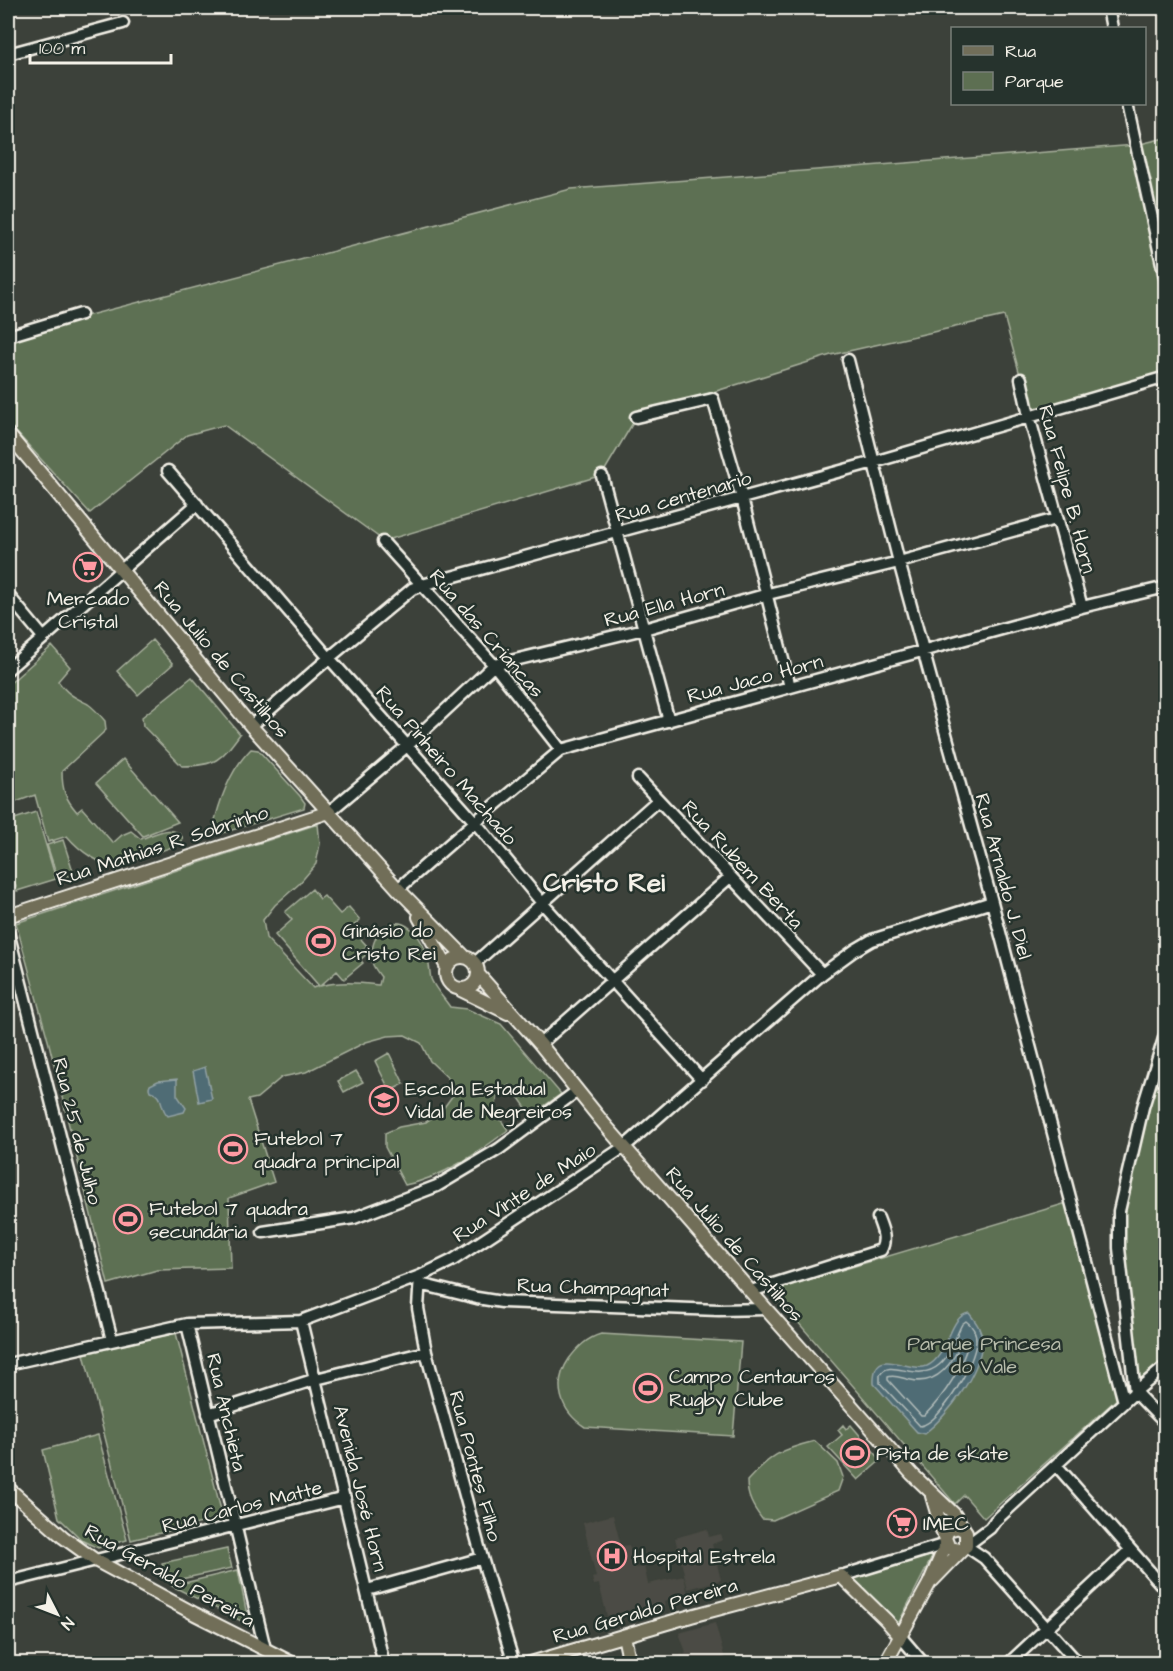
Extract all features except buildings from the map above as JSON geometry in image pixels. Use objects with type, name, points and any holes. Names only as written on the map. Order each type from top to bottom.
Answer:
[{"type":"main road","name":"Rua Julio de Castilhos","points":[[8,434],[251,726],[398,889],[473,965],[624,1147],[912,1474],[954,1514],[966,1532]]},
{"type":"main road","name":"Rua Mathias R Sobrinho","points":[[8,916],[329,812]]},
{"type":"main road","name":"Rua Julio de Castilhos","points":[[413,905],[447,967]]},
{"type":"main road","points":[[454,959],[473,965],[474,984],[471,987],[461,990],[451,986],[446,972],[454,959]]},
{"type":"main road","name":"Rua Julio de Castilhos","points":[[461,990],[515,1016]]},
{"type":"main road","name":"Rua Geraldo Pereira","points":[[8,1488],[63,1537],[95,1560],[265,1649],[276,1660],[294,1664]]},
{"type":"main road","name":"Rua Julio de Castilhos","points":[[931,1492],[946,1544]]},
{"type":"main road","points":[[887,1660],[928,1584],[946,1544],[946,1533],[959,1527],[966,1532],[966,1546],[928,1584]]},
{"type":"main road","points":[[946,1544],[957,1551],[966,1546]]},
{"type":"main road","points":[[842,1576],[900,1636]]},
{"type":"main road","name":"Rua Geraldo Pereira","points":[[527,1664],[692,1616],[842,1576]]},
{"type":"main road","points":[[886,1620],[887,1660]]},
{"type":"main road","points":[[624,1636],[630,1664]]},
{"type":"street","points":[[1108,8],[1112,27]]},
{"type":"street","points":[[8,54],[123,23]]},
{"type":"street","points":[[1127,105],[1166,282]]},
{"type":"street","points":[[8,336],[81,314]]},
{"type":"street","name":"Rua Arnaldo J. Diel","points":[[848,360],[899,562],[992,902],[1124,1402]]},
{"type":"street","name":"Rua centenario","points":[[251,726],[329,658],[412,590],[422,585],[874,462],[1166,377]]},
{"type":"street","name":"Rua Felipe B. Horn","points":[[1022,380],[1056,519],[1082,608]]},
{"type":"street","points":[[636,417],[712,399],[742,498],[790,687]]},
{"type":"street","name":"Rua Pinheiro Machado","points":[[168,471],[329,658],[475,822],[543,904],[702,1080]]},
{"type":"street","points":[[602,476],[669,721]]},
{"type":"street","points":[[8,669],[197,504]]},
{"type":"street","name":"Rua Ella Horn","points":[[329,812],[407,746],[494,665],[644,629],[768,594],[899,562],[1056,519]]},
{"type":"street","name":"Rua das Criancas","points":[[382,542],[494,665],[561,750]]},
{"type":"street","name":"Rua Jaco Horn","points":[[398,889],[561,750],[1166,587]]},
{"type":"street","points":[[8,595],[43,637]]},
{"type":"street","name":"Rua Rubem Berta","points":[[638,778],[822,974]]},
{"type":"street","points":[[473,965],[658,800]]},
{"type":"street","points":[[540,1044],[730,877]]},
{"type":"street","name":"Rua Vinte de Maio","points":[[8,1364],[187,1324],[301,1321],[420,1280],[624,1147],[822,974],[855,950],[872,940],[992,902]]},
{"type":"street","name":"Rua 25 de Julho","points":[[8,932],[112,1340]]},
{"type":"street","points":[[1166,1032],[1143,1107],[1119,1210],[1119,1248],[1135,1392],[1166,1424]]},
{"type":"street","points":[[263,1232],[354,1218],[436,1186],[499,1149],[578,1091]]},
{"type":"street","points":[[751,1291],[881,1250],[885,1243],[878,1218]]},
{"type":"street","name":"Rua Champagnat","points":[[420,1280],[477,1298],[502,1302],[719,1310],[766,1309]]},
{"type":"street","name":"Rua Pontes Filho","points":[[420,1280],[418,1308],[426,1352],[482,1558],[514,1664]]},
{"type":"street","name":"Avenida José Horn","points":[[301,1321],[384,1664]]},
{"type":"street","name":"Rua Anchieta","points":[[187,1324],[265,1649]]},
{"type":"street","points":[[208,1414],[316,1379],[426,1352]]},
{"type":"street","points":[[1079,1664],[984,1558],[966,1546],[990,1528],[1124,1402],[1166,1366]]},
{"type":"street","points":[[1056,1465],[1166,1590]]},
{"type":"street","name":"Rua Carlos Matte","points":[[8,1582],[345,1498]]},
{"type":"street","points":[[966,1532],[972,1532],[995,1521]]},
{"type":"street","name":"Rua Geraldo Pereira","points":[[842,1576],[946,1544]]},
{"type":"street","points":[[1008,1664],[1130,1550]]},
{"type":"street","points":[[367,1590],[482,1558]]},
{"type":"street","points":[[900,1636],[924,1664]]},
{"type":"shaded area","name":"Hospital Estrela","points":[[613,1515],[621,1546],[629,1545],[635,1568],[644,1566],[648,1584],[684,1576],[688,1595],[664,1601],[665,1607],[648,1611],[647,1606],[607,1616],[599,1584],[594,1585],[592,1578],[596,1577],[583,1523]]},
{"type":"shaded area","points":[[707,1529],[709,1537],[721,1534],[723,1540],[712,1544],[721,1580],[688,1589],[675,1538]]},
{"type":"shaded area","points":[[715,1623],[726,1663],[676,1663],[681,1654],[684,1655],[686,1652],[679,1633]]},
{"type":"green space","points":[[1165,138],[1165,377],[1029,416],[1004,316],[831,355],[637,416],[602,475],[384,541],[224,425],[187,435],[90,513],[8,423],[8,340],[86,316],[571,189],[1136,145]]},
{"type":"green space","points":[[152,640],[173,664],[138,695],[117,671]]},
{"type":"green space","points":[[52,646],[70,667],[58,681],[68,693],[90,706],[105,721],[106,730],[62,771],[65,793],[70,802],[77,812],[82,808],[113,843],[131,831],[141,839],[169,830],[183,838],[181,844],[120,865],[112,865],[84,852],[67,836],[48,842],[35,795],[8,805],[8,685]]},
{"type":"green space","points":[[192,677],[240,734],[217,760],[203,765],[182,766],[143,726],[142,717]]},
{"type":"green space","points":[[251,749],[258,750],[300,796],[305,803],[304,808],[216,835],[212,832],[226,788],[237,767]]},
{"type":"green space","points":[[123,759],[178,822],[143,836],[96,783]]},
{"type":"green space","points":[[36,812],[56,879],[17,891],[8,858],[8,821]]},
{"type":"green space","points":[[318,824],[320,844],[316,864],[263,920],[266,938],[313,988],[319,986],[275,935],[292,920],[285,912],[312,889],[320,899],[324,896],[340,914],[349,907],[360,920],[351,928],[367,946],[363,950],[367,954],[360,960],[363,963],[344,979],[337,971],[320,986],[342,983],[379,985],[381,977],[373,965],[372,956],[376,938],[386,926],[402,923],[410,928],[420,940],[427,955],[431,979],[450,1007],[467,1009],[501,1024],[561,1094],[531,1115],[510,1085],[498,1092],[495,1112],[508,1130],[472,1156],[446,1171],[405,1185],[385,1147],[385,1133],[399,1127],[426,1122],[442,1110],[453,1095],[451,1081],[430,1061],[421,1043],[405,1035],[388,1036],[366,1042],[306,1072],[282,1077],[257,1098],[248,1100],[274,1182],[229,1198],[231,1268],[157,1270],[108,1284],[49,1044],[16,923]]},
{"type":"green space","points":[[63,840],[74,874],[58,879],[47,845]]},
{"type":"green space","points":[[1165,1032],[1165,1366],[1135,1392],[1119,1211]]},
{"type":"green space","points":[[389,1053],[404,1084],[390,1091],[375,1061]]},
{"type":"green space","points":[[356,1071],[363,1082],[344,1092],[338,1081]]},
{"type":"green space","name":"Parque Princesa do Vale","points":[[1067,1203],[1119,1397],[984,1518],[964,1495],[955,1504],[771,1291]]},
{"type":"green space","points":[[176,1333],[223,1518],[131,1540],[84,1354]]},
{"type":"green space","name":"Campo Centauros Rugby Clube","points":[[601,1334],[741,1342],[733,1436],[585,1427],[576,1421],[564,1405],[560,1387],[561,1378],[569,1359],[576,1351],[587,1341]]},
{"type":"green space","name":"Pista de skate","points":[[843,1425],[846,1429],[851,1425],[881,1460],[858,1480],[828,1447],[842,1435],[838,1430]]},
{"type":"green space","points":[[98,1435],[127,1540],[98,1548],[83,1541],[59,1518],[43,1450]]},
{"type":"green space","points":[[815,1441],[838,1463],[843,1477],[838,1491],[773,1520],[762,1519],[751,1501],[747,1481],[776,1455]]},
{"type":"green space","points":[[227,1549],[232,1568],[167,1582],[162,1563]]},
{"type":"green space","points":[[933,1555],[898,1624],[851,1578]]},
{"type":"green space","points":[[238,1570],[249,1625],[172,1586]]},
{"type":"water","points":[[205,1067],[212,1099],[199,1102],[193,1071]]},
{"type":"water","points":[[177,1079],[177,1095],[186,1108],[184,1112],[168,1116],[160,1098],[149,1088],[158,1081]]},
{"type":"water","points":[[969,1313],[982,1339],[980,1355],[975,1368],[953,1405],[934,1426],[924,1434],[917,1432],[874,1384],[875,1371],[885,1362],[927,1366],[940,1354],[957,1321]]},
{"type":"place","name":"Mercado Cristal","points":[[88,567]]},
{"type":"place","name":"Ginásio do Cristo Rei","points":[[321,941]]},
{"type":"place","name":"Escola Estadual Vidal de Negreiros","points":[[384,1100]]},
{"type":"place","name":"Futebol 7 quadra principal","points":[[233,1149]]},
{"type":"place","name":"Futebol 7 quadra secundária","points":[[128,1219]]},
{"type":"place","name":"Campo Centauros Rugby Clube","points":[[648,1388]]},
{"type":"place","name":"Pista de skate","points":[[855,1453]]},
{"type":"place","name":"IMEC","points":[[902,1523]]},
{"type":"place","name":"Hospital Estrela","points":[[612,1556]]},
{"type":"district","name":"Cristo Rei","points":[[604,882]]}]
